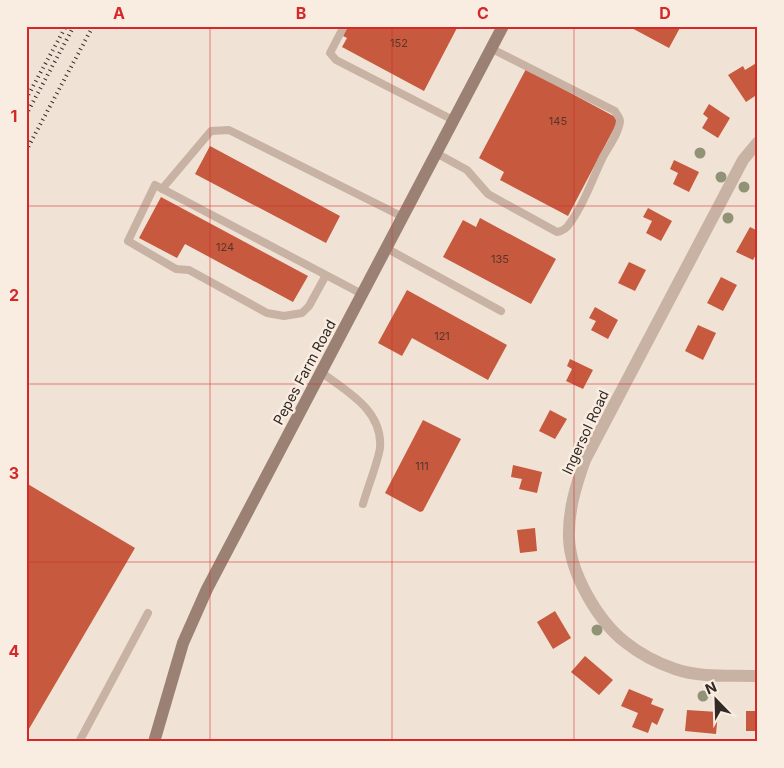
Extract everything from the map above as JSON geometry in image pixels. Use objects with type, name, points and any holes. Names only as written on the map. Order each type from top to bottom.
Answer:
[{"type":"street","name":"Pepes Farm Road","points":[[154,742],[184,642],[212,580],[503,26]]},
{"type":"street","name":"Ingersol Road","points":[[758,142],[743,160],[585,460],[576,484],[570,511],[569,538],[576,572],[590,600],[605,622],[624,642],[642,654],[676,670],[708,675],[758,676]]},
{"type":"lane","points":[[344,26],[330,53],[336,60],[453,120]]},
{"type":"lane","points":[[436,153],[467,170],[488,194],[557,232],[562,231],[569,225],[583,202],[618,129],[620,120],[618,116],[615,111],[492,49]]},
{"type":"lane","points":[[162,189],[211,131],[228,130],[403,216]]},
{"type":"lane","points":[[326,275],[309,306],[302,313],[284,316],[267,313],[190,270],[176,269],[128,241],[155,185],[162,189],[326,275],[362,294]]},
{"type":"lane","points":[[386,248],[501,311]]},
{"type":"lane","points":[[321,372],[363,403],[373,415],[379,432],[380,449],[363,504]]},
{"type":"lane","points":[[79,742],[148,613]]},
{"type":"building","points":[[348,26],[458,26],[424,91],[342,47],[347,38],[343,36]]},
{"type":"building","points":[[628,26],[681,26],[669,48]]},
{"type":"building","points":[[758,62],[758,94],[746,102],[728,75],[743,66],[745,70]]},
{"type":"building","points":[[526,69],[619,119],[568,216],[500,180],[504,172],[479,158]]},
{"type":"building","points":[[709,104],[730,118],[718,138],[702,128],[708,118],[703,114]]},
{"type":"building","points":[[210,146],[340,216],[326,243],[195,174]]},
{"type":"building","points":[[674,160],[699,172],[689,192],[673,184],[678,173],[670,169]]},
{"type":"building","points":[[161,197],[308,276],[293,302],[185,244],[177,258],[139,238]]},
{"type":"building","points":[[648,208],[672,221],[661,241],[646,233],[652,221],[643,217]]},
{"type":"building","points":[[480,218],[556,259],[531,304],[443,257],[463,220],[476,227]]},
{"type":"building","points":[[750,227],[758,231],[758,251],[753,260],[736,252]]},
{"type":"building","points":[[629,262],[646,270],[635,291],[618,283]]},
{"type":"building","points":[[721,277],[737,285],[723,311],[707,303]]},
{"type":"building","points":[[407,290],[507,345],[488,380],[412,338],[402,356],[378,343]]},
{"type":"building","points":[[595,307],[618,320],[608,339],[591,330],[596,321],[589,318]]},
{"type":"building","points":[[698,325],[716,333],[703,360],[685,351]]},
{"type":"building","points":[[570,359],[593,370],[583,389],[566,381],[572,369],[567,366]]},
{"type":"building","points":[[550,410],[567,419],[555,439],[539,431]]},
{"type":"building","points":[[423,420],[461,439],[423,511],[420,512],[385,493]]},
{"type":"building","points":[[513,465],[542,472],[537,493],[519,489],[522,479],[511,477]]},
{"type":"building","points":[[26,483],[135,548],[26,734]]},
{"type":"building","points":[[535,528],[537,551],[520,553],[517,530]]},
{"type":"building","points":[[555,611],[571,638],[553,649],[537,622]]},
{"type":"building","points":[[585,656],[613,680],[599,695],[571,672]]},
{"type":"building","points":[[629,689],[653,699],[651,704],[664,709],[657,725],[652,722],[648,733],[632,727],[638,713],[621,706]]},
{"type":"building","points":[[687,710],[718,712],[716,734],[685,731]]},
{"type":"building","points":[[746,711],[758,711],[758,731],[746,731]]},
{"type":"railway","points":[[26,115],[74,26]]},
{"type":"railway","points":[[26,151],[93,26]]},
{"type":"railway","points":[[26,99],[65,28]]}]
